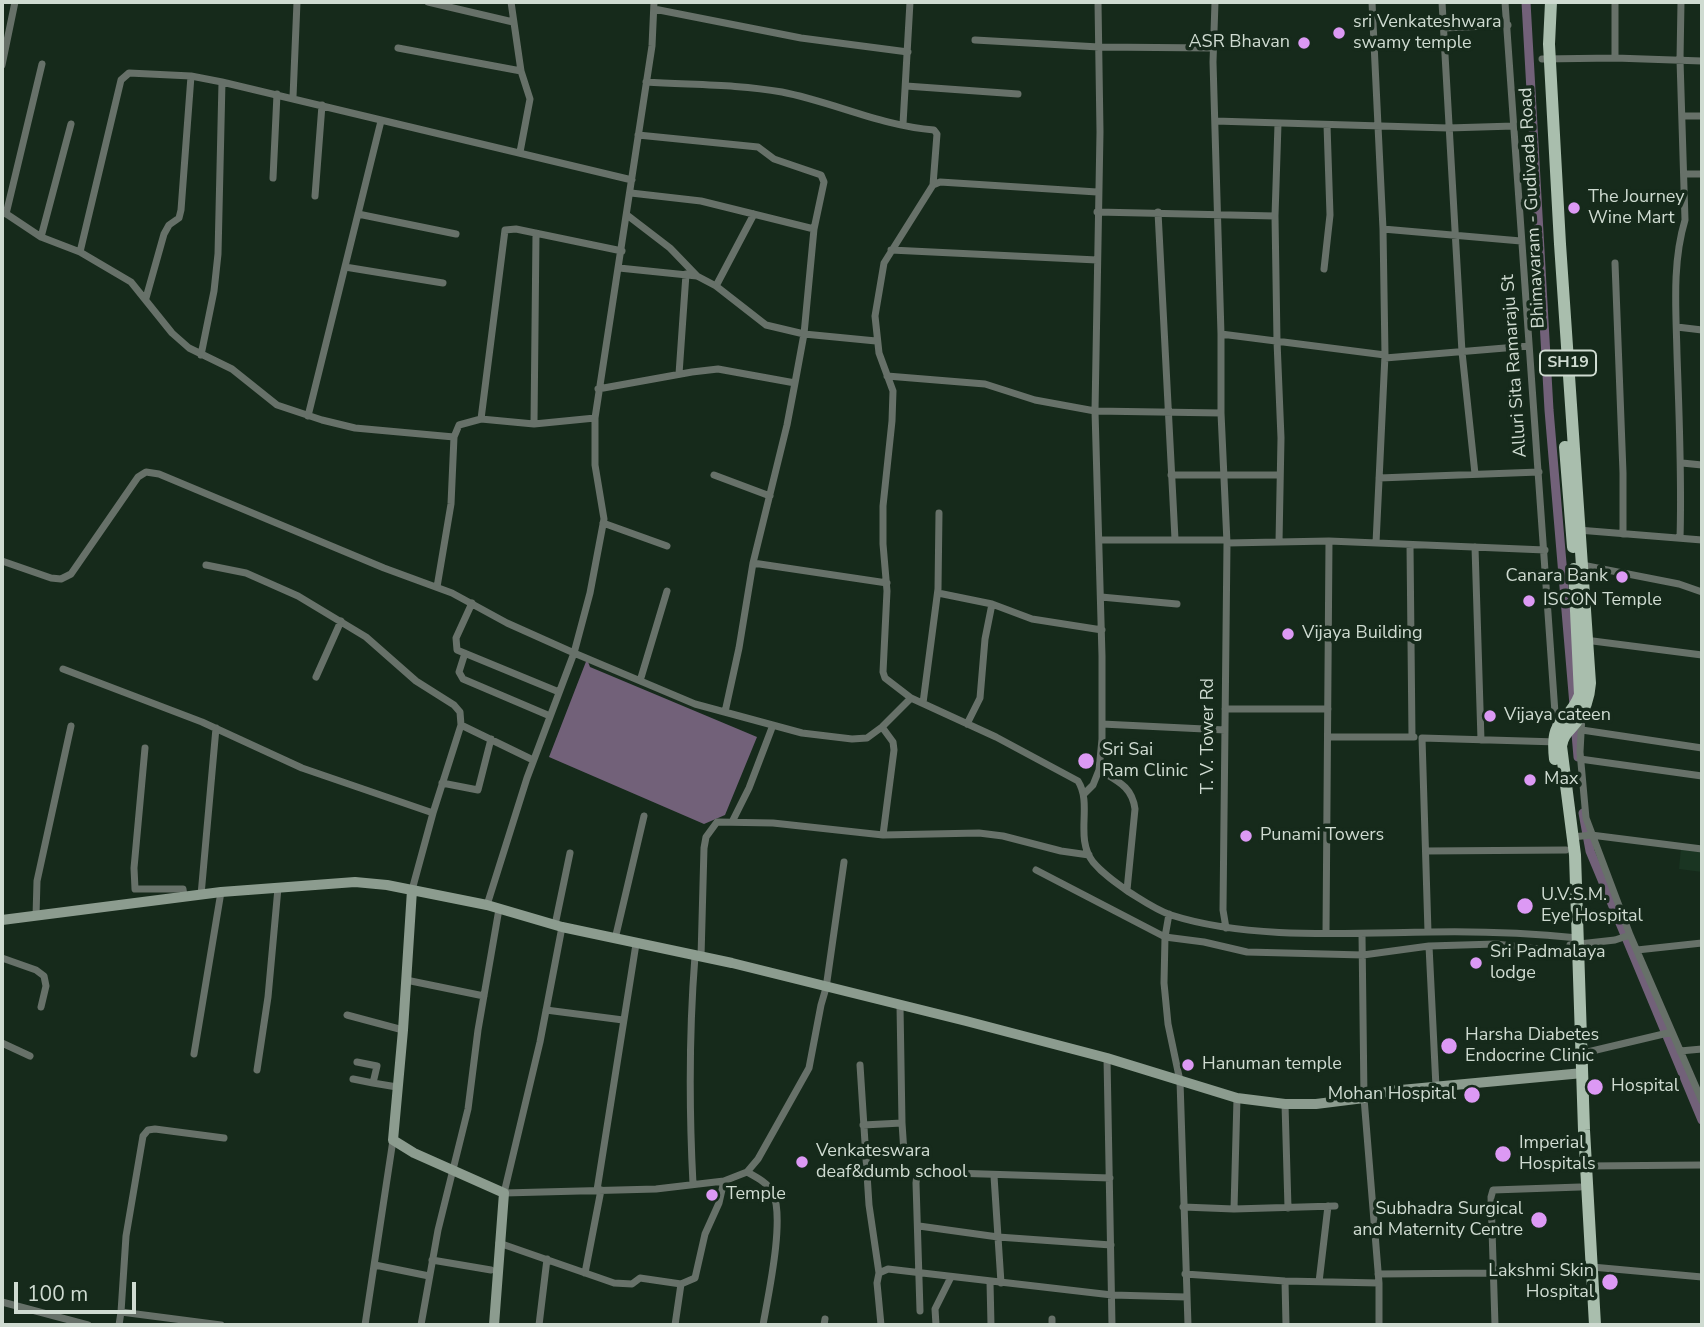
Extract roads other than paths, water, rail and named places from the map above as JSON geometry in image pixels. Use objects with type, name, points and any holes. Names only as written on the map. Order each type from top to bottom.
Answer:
[{"type":"main road","name":"SH19","points":[[1543,2],[1546,60]]},
{"type":"main road","name":"Bhimavaram - Gudivada Road","points":[[1551,2],[1546,60],[1559,288],[1574,530],[1582,565],[1582,640],[1590,684],[1581,710]]},
{"type":"main road","name":"SH19","points":[[1574,530],[1582,640]]},
{"type":"main road","points":[[1581,710],[1559,734],[1579,1054],[1580,1187],[1588,1325]]},
{"type":"main road","points":[[1559,734],[1574,837],[1573,944]]},
{"type":"main road","points":[[2,920],[201,894],[355,882],[487,905],[559,926],[900,1006],[1107,1058],[1237,1098],[1285,1104],[1316,1104],[1364,1098],[1390,1091],[1579,1073]]},
{"type":"main road","points":[[412,890],[404,1030],[393,1140],[414,1153],[504,1193],[494,1325]]},
{"type":"main road","points":[[1579,1073],[1595,1325]]},
{"type":"street","points":[[2,65],[15,2]]},
{"type":"street","points":[[293,97],[297,2]]},
{"type":"street","points":[[428,2],[513,22]]},
{"type":"street","points":[[511,2],[521,71],[530,99],[520,152]]},
{"type":"street","points":[[903,124],[910,2]]},
{"type":"street","points":[[1085,793],[1093,785],[1099,770],[1102,724],[1102,630],[1095,411],[1098,2]]},
{"type":"street","name":"T. V. Tower Rd","points":[[1215,2],[1213,48],[1226,542],[1223,910],[1226,928]]},
{"type":"street","points":[[1372,2],[1383,229],[1385,357],[1376,543]]},
{"type":"street","points":[[1442,2],[1462,352],[1475,474]]},
{"type":"street","name":"Alluri Sita Ramaraju St","points":[[1506,2],[1521,241],[1559,734]]},
{"type":"street","points":[[1615,2],[1615,58]]},
{"type":"street","points":[[1680,538],[1682,463],[1676,292],[1679,240],[1685,220],[1681,2]]},
{"type":"street","points":[[487,905],[533,760],[574,653],[590,593],[603,523],[603,500],[595,465],[595,418],[652,46],[654,5],[800,38],[908,52]]},
{"type":"street","points":[[1444,27],[1508,24]]},
{"type":"street","points":[[975,40],[1099,47],[1213,48]]},
{"type":"street","points":[[398,48],[521,71]]},
{"type":"street","points":[[1546,60],[1615,58],[1702,61]]},
{"type":"street","points":[[42,64],[4,213],[41,237],[80,252],[131,282],[172,333],[189,348],[232,369],[268,400],[308,416],[355,428],[454,438]]},
{"type":"street","points":[[80,252],[121,80],[128,73],[191,76],[293,97],[381,121],[632,180]]},
{"type":"street","points":[[146,298],[164,234],[169,225],[179,218],[181,210],[191,76]]},
{"type":"street","points":[[201,355],[214,291],[218,254],[222,82]]},
{"type":"street","points":[[646,82],[782,92],[934,130],[937,134],[933,185],[884,263],[875,316],[876,341],[893,391],[884,506],[883,544],[887,583],[883,672],[885,678],[911,698],[1059,769],[1078,781],[1085,793],[1083,829],[1084,844],[1089,855],[1102,873],[1127,891],[1169,914],[1226,928],[1362,934],[1507,932],[1573,944]]},
{"type":"street","points":[[906,86],[1018,94]]},
{"type":"street","points":[[273,178],[277,94]]},
{"type":"street","points":[[315,197],[322,105]]},
{"type":"street","points":[[1683,116],[1702,116]]},
{"type":"street","points":[[308,416],[381,121]]},
{"type":"street","points":[[1215,121],[1448,128],[1514,126]]},
{"type":"street","points":[[41,237],[71,124]]},
{"type":"street","points":[[1278,124],[1275,216],[1281,438],[1279,542]]},
{"type":"street","points":[[1324,269],[1331,215],[1327,125]]},
{"type":"street","points":[[638,135],[758,148],[774,159],[821,174],[824,182],[814,229],[804,334],[795,383],[753,563],[740,648],[724,712]]},
{"type":"street","points":[[1684,174],[1702,174]]},
{"type":"street","points":[[933,185],[940,182],[1097,192]]},
{"type":"street","points":[[631,193],[701,201],[814,229]]},
{"type":"street","points":[[1097,212],[1275,216]]},
{"type":"street","points":[[1158,212],[1175,539]]},
{"type":"street","points":[[358,214],[456,234]]},
{"type":"street","points":[[716,286],[754,214]]},
{"type":"street","points":[[627,215],[670,248],[697,276],[716,286],[765,325],[804,334],[876,341]]},
{"type":"street","points":[[481,419],[505,230],[516,229],[622,251]]},
{"type":"street","points":[[1383,229],[1521,241]]},
{"type":"street","points":[[534,424],[536,233]]},
{"type":"street","points":[[891,250],[1097,260]]},
{"type":"street","points":[[1615,263],[1623,534]]},
{"type":"street","points":[[345,267],[443,283]]},
{"type":"street","points":[[619,268],[697,276]]},
{"type":"street","points":[[679,374],[686,275]]},
{"type":"street","points":[[1677,327],[1702,330]]},
{"type":"street","points":[[1221,334],[1385,357],[1529,346]]},
{"type":"street","points":[[598,389],[718,369],[795,383]]},
{"type":"street","points":[[887,376],[985,384],[1035,400],[1095,411],[1221,412]]},
{"type":"street","points":[[436,587],[451,504],[454,438],[459,425],[481,419],[534,424],[595,418]]},
{"type":"street","points":[[1682,463],[1702,466]]},
{"type":"street","points":[[2,561],[51,578],[61,579],[71,574],[128,488],[146,472],[159,474],[436,587],[574,653],[695,704],[802,733],[852,739],[867,738],[911,698]]},
{"type":"street","points":[[1379,478],[1539,472]]},
{"type":"street","points":[[713,475],[770,496]]},
{"type":"street","points":[[1171,475],[1280,475]]},
{"type":"street","points":[[923,704],[937,593],[939,513]]},
{"type":"street","points":[[603,523],[667,546]]},
{"type":"street","points":[[1574,530],[1702,540]]},
{"type":"street","points":[[1099,540],[1329,541],[1545,550]]},
{"type":"street","points":[[1326,933],[1329,541]]},
{"type":"street","points":[[1410,544],[1412,737]]},
{"type":"street","points":[[1475,547],[1481,740]]},
{"type":"street","points":[[753,563],[887,583]]},
{"type":"street","points":[[206,565],[246,573],[298,596],[366,637],[416,681],[454,705],[460,712],[461,725],[412,890]]},
{"type":"street","points":[[1582,565],[1679,584],[1702,592]]},
{"type":"street","points":[[640,681],[667,591]]},
{"type":"street","points":[[937,593],[992,604],[1032,619],[1102,630]]},
{"type":"street","points":[[1101,597],[1177,604]]},
{"type":"street","points":[[472,603],[456,638],[457,650],[559,692]]},
{"type":"street","points":[[967,724],[980,698],[985,639],[992,604]]},
{"type":"street","points":[[316,677],[341,621]]},
{"type":"street","points":[[1582,640],[1702,655]]},
{"type":"street","points":[[465,653],[459,672],[463,679],[550,716]]},
{"type":"street","points":[[63,669],[216,728],[302,768],[433,813]]},
{"type":"street","points":[[1225,709],[1328,709]]},
{"type":"street","points":[[1702,748],[1581,710],[1580,759],[1590,835],[1702,1101]]},
{"type":"street","points":[[1102,724],[1225,730]]},
{"type":"street","points":[[461,725],[533,760]]},
{"type":"street","points":[[732,822],[774,725]]},
{"type":"street","points":[[36,916],[37,881],[71,726]]},
{"type":"street","points":[[882,727],[893,741],[894,750],[883,835]]},
{"type":"street","points":[[201,894],[216,728]]},
{"type":"street","points":[[1328,737],[1481,740],[1559,734]]},
{"type":"street","points":[[1422,738],[1428,932]]},
{"type":"street","points":[[442,783],[478,790],[491,739]]},
{"type":"street","points":[[145,748],[134,868],[135,889],[183,888],[184,896]]},
{"type":"street","points":[[1580,759],[1702,776]]},
{"type":"street","points":[[1099,770],[1126,787],[1133,797],[1135,809],[1127,891]]},
{"type":"street","points":[[615,939],[644,816]]},
{"type":"street","points":[[693,1184],[689,1115],[690,1038],[706,837],[712,826],[717,822],[773,823],[883,835],[979,833],[1089,855]]},
{"type":"street","points":[[1574,837],[1590,835],[1702,849]]},
{"type":"street","points":[[1426,851],[1566,850]]},
{"type":"street","points":[[570,853],[546,1010],[504,1193],[656,1189],[724,1181],[747,1172],[758,1160],[809,1068],[826,988],[844,862]]},
{"type":"street","points":[[1036,870],[1164,937],[1204,942],[1247,952],[1363,956],[1429,946],[1573,944],[1615,940],[1630,935]]},
{"type":"street","points":[[257,1070],[268,997],[278,888]]},
{"type":"street","points":[[194,1054],[221,892]]},
{"type":"street","points":[[421,1325],[432,1260],[468,1109],[499,909]]},
{"type":"street","points":[[1169,914],[1164,937],[1164,983],[1181,1081],[1188,1325]]},
{"type":"street","points":[[1362,934],[1364,1098],[1379,1283],[1379,1325]]},
{"type":"street","points":[[1637,950],[1702,943]]},
{"type":"street","points":[[585,1273],[636,944]]},
{"type":"street","points":[[1429,946],[1436,1087]]},
{"type":"street","points":[[2,958],[36,970],[44,976],[46,986],[41,1007]]},
{"type":"street","points":[[406,980],[484,996]]},
{"type":"street","points":[[900,1006],[904,1153]]},
{"type":"street","points":[[546,1010],[624,1020]]},
{"type":"street","points":[[347,1015],[404,1030]]},
{"type":"street","points":[[1579,1054],[1672,1032]]},
{"type":"street","points":[[2,1043],[30,1056]]},
{"type":"street","points":[[1680,1051],[1702,1049]]},
{"type":"street","points":[[1107,1058],[1112,1325]]},
{"type":"street","points":[[358,1062],[377,1066],[373,1083]]},
{"type":"street","points":[[860,1065],[869,1205],[879,1273],[877,1283],[881,1325]]},
{"type":"street","points":[[353,1079],[397,1087]]},
{"type":"street","points":[[1234,1209],[1237,1098]]},
{"type":"street","points":[[1285,1104],[1288,1208]]},
{"type":"street","points":[[863,1125],[902,1123]]},
{"type":"street","points":[[119,1325],[127,1236],[143,1136],[148,1130],[155,1129],[224,1138]]},
{"type":"street","points":[[365,1325],[393,1140]]},
{"type":"street","points":[[1587,1166],[1702,1165]]},
{"type":"street","points":[[747,1172],[773,1192],[776,1211],[774,1256],[763,1325]]},
{"type":"street","points":[[920,1311],[916,1183],[917,1175],[921,1172],[1110,1178]]},
{"type":"street","points":[[994,1175],[1000,1283]]},
{"type":"street","points":[[499,1243],[614,1283],[632,1284],[640,1278],[681,1284],[695,1278],[705,1234],[719,1203],[724,1181]]},
{"type":"street","points":[[1495,1325],[1491,1197],[1493,1190],[1580,1187]]},
{"type":"street","points":[[1183,1207],[1234,1209],[1331,1206],[1319,1282]]},
{"type":"street","points":[[919,1226],[998,1237],[1111,1245]]},
{"type":"street","points":[[539,1325],[547,1259]]},
{"type":"street","points":[[432,1260],[491,1270]]},
{"type":"street","points":[[375,1265],[429,1276]]},
{"type":"street","points":[[1592,1268],[1702,1277]]},
{"type":"street","points":[[879,1273],[888,1269],[1112,1295],[1186,1297]]},
{"type":"street","points":[[1378,1274],[1494,1273]]},
{"type":"street","points":[[1185,1274],[1285,1281],[1379,1283]]},
{"type":"street","points":[[936,1325],[934,1309],[951,1277]]},
{"type":"street","points":[[1285,1281],[1286,1325]]},
{"type":"street","points":[[990,1282],[991,1325]]},
{"type":"street","points":[[675,1325],[681,1284]]},
{"type":"street","points":[[2,1302],[88,1325]]},
{"type":"street","points":[[121,1312],[175,1323],[221,1325]]},
{"type":"waterway","points":[[1526,2],[1549,410],[1574,705]]},
{"type":"waterway","points":[[1575,722],[1578,757]]},
{"type":"waterway","points":[[1583,813],[1590,851],[1702,1120]]},
{"type":"place","name":"sri Venkateshwara swamy temple","points":[[1339,33]]},
{"type":"place","name":"ASR Bhavan","points":[[1304,43]]},
{"type":"place","name":"The Journey Wine Mart","points":[[1574,208]]},
{"type":"place","name":"Canara Bank","points":[[1622,577]]},
{"type":"place","name":"ISCON Temple","points":[[1529,601]]},
{"type":"place","name":"Vijaya Building","points":[[1288,634]]},
{"type":"place","name":"Vijaya cateen","points":[[1490,716]]},
{"type":"place","name":"Sri Sai Ram Clinic","points":[[1086,761]]},
{"type":"place","name":"Max","points":[[1530,780]]},
{"type":"place","name":"Punami Towers","points":[[1246,836]]},
{"type":"place","name":"U.V.S.M. Eye Hospital","points":[[1525,906]]},
{"type":"place","name":"Sri Padmalaya lodge","points":[[1476,963]]},
{"type":"place","name":"Harsha Diabetes Endocrine Clinic","points":[[1449,1046]]},
{"type":"place","name":"Hanuman temple","points":[[1188,1065]]},
{"type":"place","name":"Hospital","points":[[1595,1087]]},
{"type":"place","name":"Mohan Hospital","points":[[1472,1095]]},
{"type":"place","name":"Imperial Hospitals","points":[[1503,1154]]},
{"type":"place","name":"Venkateswara deaf&dumb school","points":[[802,1162]]},
{"type":"place","name":"Temple","points":[[712,1195]]},
{"type":"place","name":"Subhadra Surgical and Maternity Centre","points":[[1539,1220]]},
{"type":"place","name":"Lakshmi Skin Hospital","points":[[1610,1282]]}]
